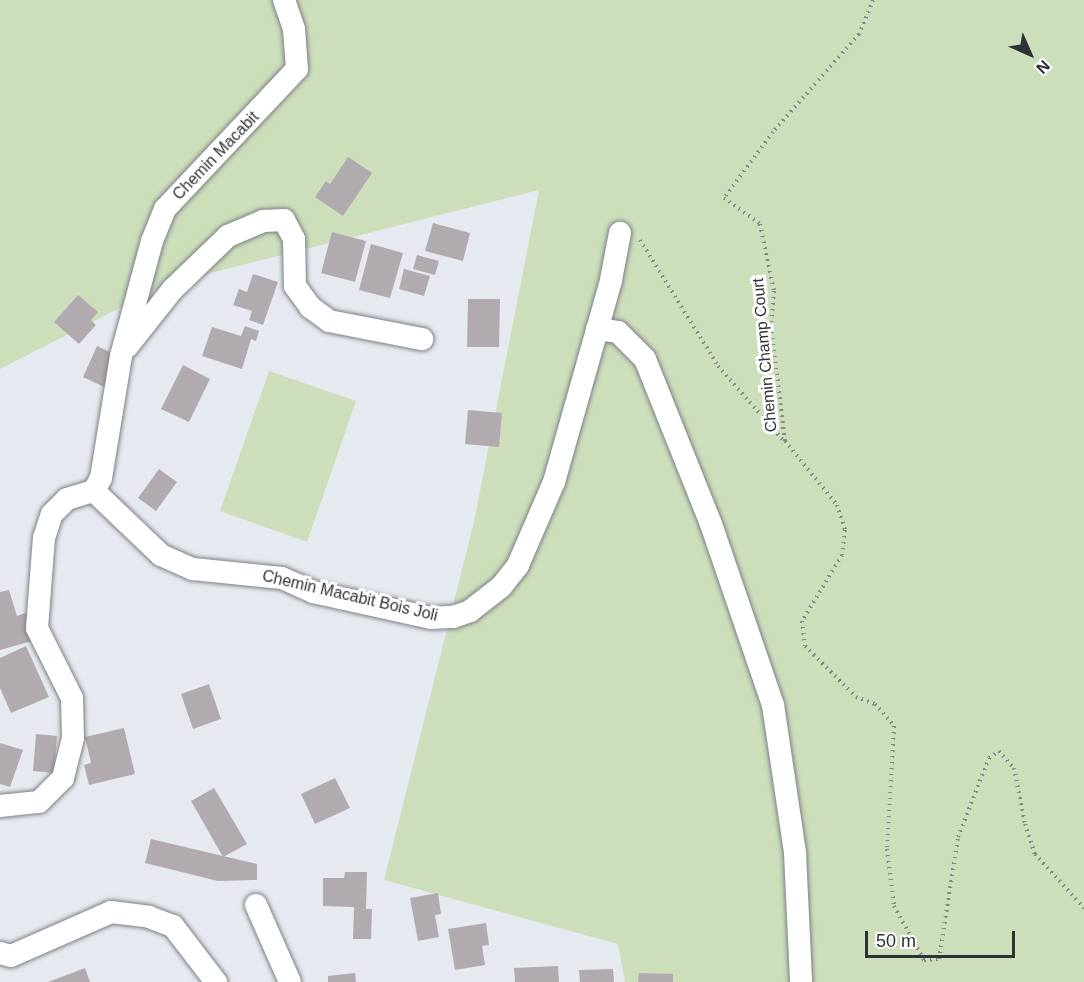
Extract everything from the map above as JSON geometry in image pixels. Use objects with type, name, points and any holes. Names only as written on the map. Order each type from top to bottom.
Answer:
[{"type":"street","name":"Chemin Macabit","points":[[121,356],[152,241],[165,209],[297,69],[294,29],[284,0]]},
{"type":"street","points":[[0,806],[39,802],[63,778],[73,738],[72,698],[37,628],[44,538],[52,514],[67,500],[94,491],[101,478],[121,356],[172,290],[228,236],[263,221],[284,220],[294,239],[295,286],[310,308],[330,321],[422,339]]},
{"type":"street","name":"Chemin Macabit Bois Joli","points":[[94,491],[161,555],[193,569],[282,578],[313,592],[431,618],[453,617],[470,611],[501,587],[519,565],[554,482],[597,329],[620,233]]},
{"type":"street","points":[[597,329],[618,332],[645,359],[711,524],[773,705],[795,853],[801,982]]},
{"type":"street","points":[[256,905],[290,982]]},
{"type":"street","points":[[0,953],[11,956],[111,912],[173,926],[216,982]]},
{"type":"path","name":"Chemin Champ Court","points":[[873,0],[859,34],[773,132],[724,198],[760,224],[774,291],[771,326],[785,441],[837,505],[845,530],[842,555],[802,621],[805,646],[856,697],[875,704],[894,726],[887,849],[894,906],[924,960],[939,959],[958,837],[988,758],[999,751],[1014,768],[1024,824],[1035,854],[1084,908]]},
{"type":"path","points":[[620,233],[627,226],[634,229],[718,366],[785,441]]},
{"type":"green space","points":[[0,0],[1084,0],[1084,982],[625,982],[618,944],[384,880],[474,522],[539,190],[167,284],[0,369]]},
{"type":"green space","points":[[269,371],[356,401],[307,542],[220,511]]},
{"type":"building","points":[[348,157],[372,173],[343,216],[315,197],[326,181],[330,184]]},
{"type":"building","points":[[433,223],[470,233],[463,261],[425,251]]},
{"type":"building","points":[[332,232],[366,241],[355,282],[321,273]]},
{"type":"building","points":[[371,244],[403,253],[390,298],[359,290]]},
{"type":"building","points":[[417,255],[439,261],[435,275],[413,269]]},
{"type":"building","points":[[404,269],[430,276],[424,296],[399,289]]},
{"type":"building","points":[[253,274],[278,282],[263,325],[249,320],[252,311],[233,305],[239,289],[247,292]]},
{"type":"building","points":[[78,295],[98,312],[91,320],[96,325],[79,344],[54,322]]},
{"type":"building","points":[[468,299],[500,299],[499,347],[467,347]]},
{"type":"building","points":[[245,326],[259,331],[256,341],[251,339],[242,369],[202,356],[212,327],[241,336]]},
{"type":"building","points":[[97,346],[119,356],[104,387],[83,377]]},
{"type":"building","points":[[183,365],[210,379],[189,422],[161,409]]},
{"type":"building","points":[[468,410],[502,413],[499,447],[465,444]]},
{"type":"building","points":[[159,469],[177,482],[156,511],[138,498]]},
{"type":"building","points":[[9,590],[17,616],[28,612],[36,640],[0,650],[0,592]]},
{"type":"building","points":[[26,646],[49,697],[11,713],[0,688],[0,658]]},
{"type":"building","points":[[209,684],[221,719],[193,729],[181,694]]},
{"type":"building","points":[[124,728],[135,774],[89,785],[84,765],[91,763],[85,737]]},
{"type":"building","points":[[36,734],[57,736],[54,773],[33,771]]},
{"type":"building","points":[[0,743],[23,750],[10,787],[0,784]]},
{"type":"building","points":[[335,778],[350,808],[315,824],[301,794]]},
{"type":"building","points":[[214,788],[247,844],[223,857],[191,801]]},
{"type":"building","points":[[151,839],[257,864],[257,880],[218,881],[145,863]]},
{"type":"building","points":[[345,872],[367,872],[366,909],[372,909],[371,939],[353,939],[354,907],[323,906],[323,878],[344,878]]},
{"type":"building","points":[[438,893],[441,914],[435,915],[439,937],[418,941],[410,898]]},
{"type":"building","points":[[486,923],[489,945],[482,946],[485,965],[455,970],[448,929]]},
{"type":"building","points":[[558,966],[559,982],[515,982],[514,968]]},
{"type":"building","points":[[85,968],[90,982],[48,982]]},
{"type":"building","points":[[613,969],[614,982],[580,982],[579,970]]},
{"type":"building","points":[[355,973],[356,982],[328,982],[328,976]]},
{"type":"building","points":[[639,973],[673,974],[673,982],[638,982]]}]
